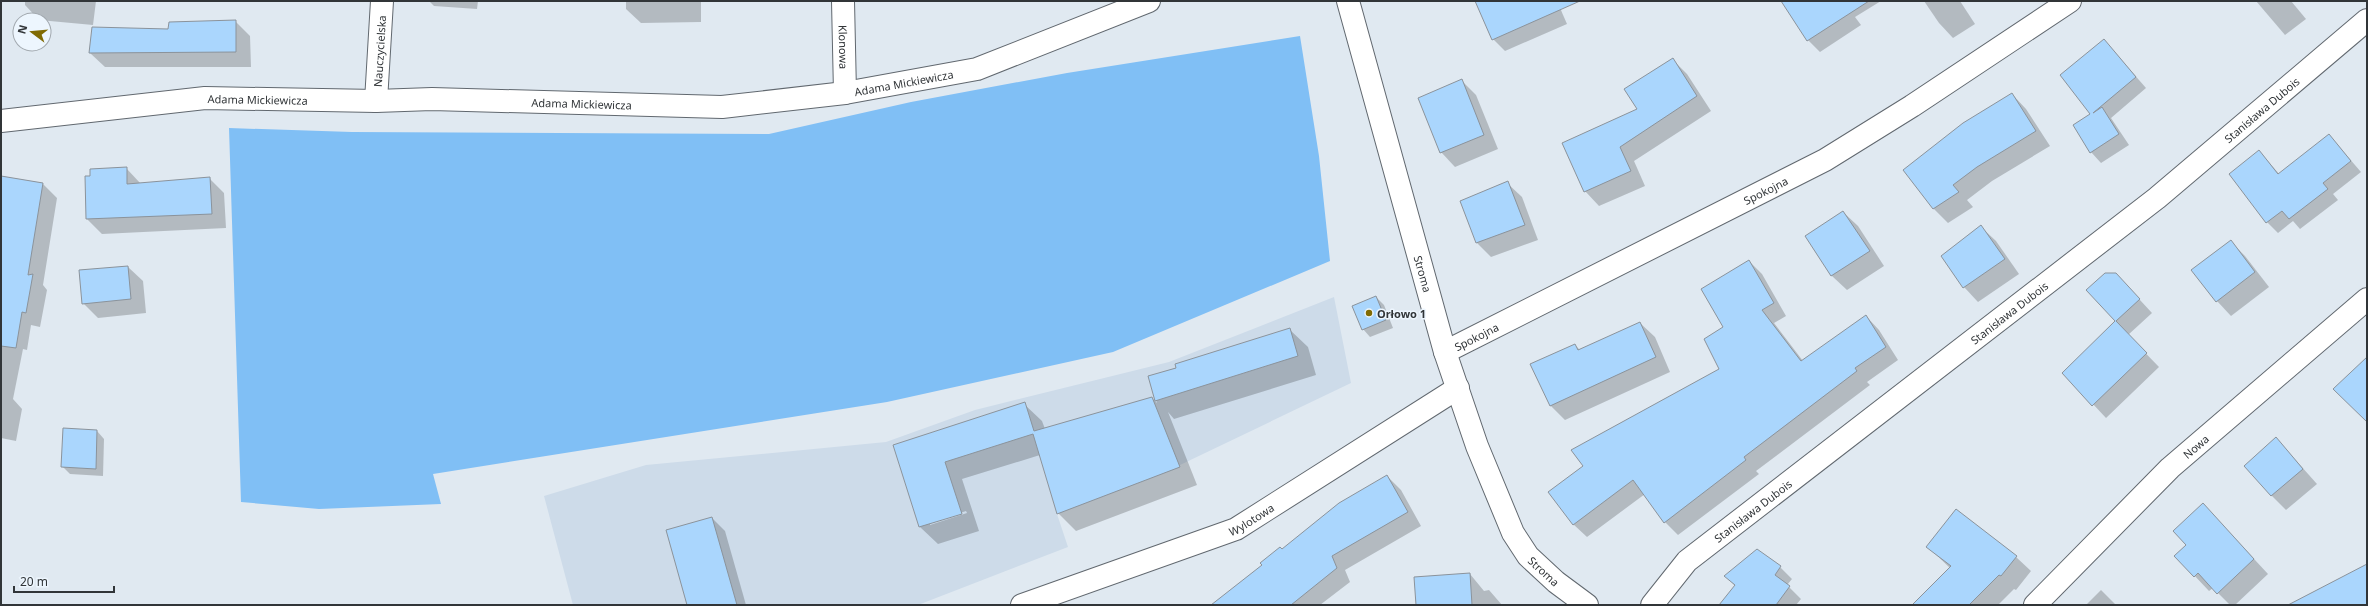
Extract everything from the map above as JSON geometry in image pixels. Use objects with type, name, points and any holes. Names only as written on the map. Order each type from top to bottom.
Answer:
[{"type":"street","name":"Nauczycielska","points":[[376,101],[382,1]]},
{"type":"street","name":"Klonowa","points":[[843,1],[845,93]]},
{"type":"street","name":"Adama Mickiewicza","points":[[1,122],[206,98],[376,101],[432,99],[722,106],[845,93],[977,69],[1149,1]]},
{"type":"street","name":"Stroma","points":[[1348,1],[1445,352],[1477,446],[1513,533],[1528,556],[1556,582],[1587,605]]},
{"type":"street","name":"Spokojna","points":[[1445,352],[1825,160],[1912,106],[2070,1]]},
{"type":"street","name":"Stanisława Dubois","points":[[1652,605],[1687,561],[2157,198],[2367,20]]},
{"type":"street","name":"Nowa","points":[[2035,605],[2170,468],[2367,299]]},
{"type":"street","name":"Wylotowa","points":[[1022,605],[1236,529],[1401,426],[1458,388]]},
{"type":"shaded area","points":[[1300,36],[1319,156],[1330,261],[1113,352],[887,402],[433,474],[441,504],[319,509],[241,502],[229,128],[352,132],[769,134],[911,102],[1067,73]]},
{"type":"shaded area","points":[[1334,297],[1351,383],[1180,465],[1057,514],[1068,547],[918,605],[573,605],[544,496],[646,465],[886,442],[975,410],[1169,362]]},
{"type":"building","points":[[1475,1],[1580,1],[1492,40]]},
{"type":"building","points":[[1781,1],[1869,1],[1807,41]]},
{"type":"building","points":[[236,20],[236,52],[89,53],[92,27],[168,29],[169,22]]},
{"type":"building","points":[[2104,39],[2136,77],[2093,113],[2102,107],[2119,134],[2090,153],[2073,125],[2090,114],[2060,75]]},
{"type":"building","points":[[1673,58],[1697,96],[1620,147],[1631,171],[1584,192],[1562,143],[1637,109],[1624,89]]},
{"type":"building","points":[[1462,79],[1484,135],[1440,153],[1418,98]]},
{"type":"building","points":[[2012,93],[2036,131],[1977,167],[1953,185],[1959,192],[1933,209],[1903,170],[1963,123]]},
{"type":"building","points":[[2329,134],[2351,161],[2323,183],[2328,189],[2289,219],[2282,211],[2266,223],[2229,174],[2259,150],[2278,174]]},
{"type":"building","points":[[127,167],[127,184],[210,177],[212,214],[86,219],[85,176],[90,176],[90,169]]},
{"type":"building","points":[[1,176],[43,183],[28,275],[33,274],[26,313],[22,312],[16,348],[1,346]]},
{"type":"building","points":[[1508,181],[1525,225],[1476,243],[1460,201]]},
{"type":"building","points":[[1843,211],[1870,251],[1831,276],[1805,236]]},
{"type":"building","points":[[1981,225],[2005,259],[1963,288],[1941,256]]},
{"type":"building","points":[[2231,240],[2255,272],[2216,302],[2191,270]]},
{"type":"building","points":[[1749,260],[1774,303],[1762,310],[1801,361],[1866,315],[1886,347],[1855,368],[1857,371],[1744,457],[1746,460],[1664,523],[1633,480],[1573,525],[1548,492],[1583,466],[1571,450],[1719,369],[1704,339],[1723,327],[1701,289]]},
{"type":"building","points":[[128,266],[131,299],[82,304],[79,270]]},
{"type":"building","points":[[2105,273],[2116,273],[2140,299],[2116,321],[2147,353],[2092,406],[2062,373],[2115,321],[2086,290]]},
{"type":"building","name":"Orłowo 1","points":[[1376,296],[1386,320],[1362,330],[1352,306]]},
{"type":"building","points":[[1640,322],[1656,357],[1550,406],[1530,364],[1575,344],[1578,350]]},
{"type":"building","points":[[1290,328],[1298,356],[1155,401],[1148,376],[1176,368],[1175,364]]},
{"type":"building","points":[[2367,357],[2367,422],[2333,389]]},
{"type":"building","points":[[1152,397],[1180,467],[1057,514],[1033,434],[945,462],[962,514],[919,527],[893,445],[1025,402],[1034,431]]},
{"type":"building","points":[[63,428],[97,430],[96,469],[61,467]]},
{"type":"building","points":[[2276,437],[2303,469],[2271,496],[2244,466]]},
{"type":"building","points":[[1387,475],[1408,512],[1332,556],[1337,568],[1291,605],[1211,605],[1262,565],[1260,563],[1280,547],[1282,549],[1339,503]]},
{"type":"building","points":[[2203,503],[2254,559],[2217,594],[2198,573],[2194,577],[2174,556],[2186,545],[2173,531]]},
{"type":"building","points":[[1956,509],[2017,556],[2001,576],[1999,575],[1969,605],[1912,605],[1951,566],[1926,547]]},
{"type":"building","points":[[712,517],[737,605],[687,605],[666,530]]},
{"type":"building","points":[[1757,549],[1781,566],[1775,575],[1790,586],[1776,605],[1719,605],[1735,585],[1724,576]]},
{"type":"building","points":[[2367,564],[2367,605],[2288,605]]},
{"type":"building","points":[[1470,573],[1472,605],[1416,605],[1414,577]]},
{"type":"place","name":"Orłowo 1","points":[[1369,313]]}]
